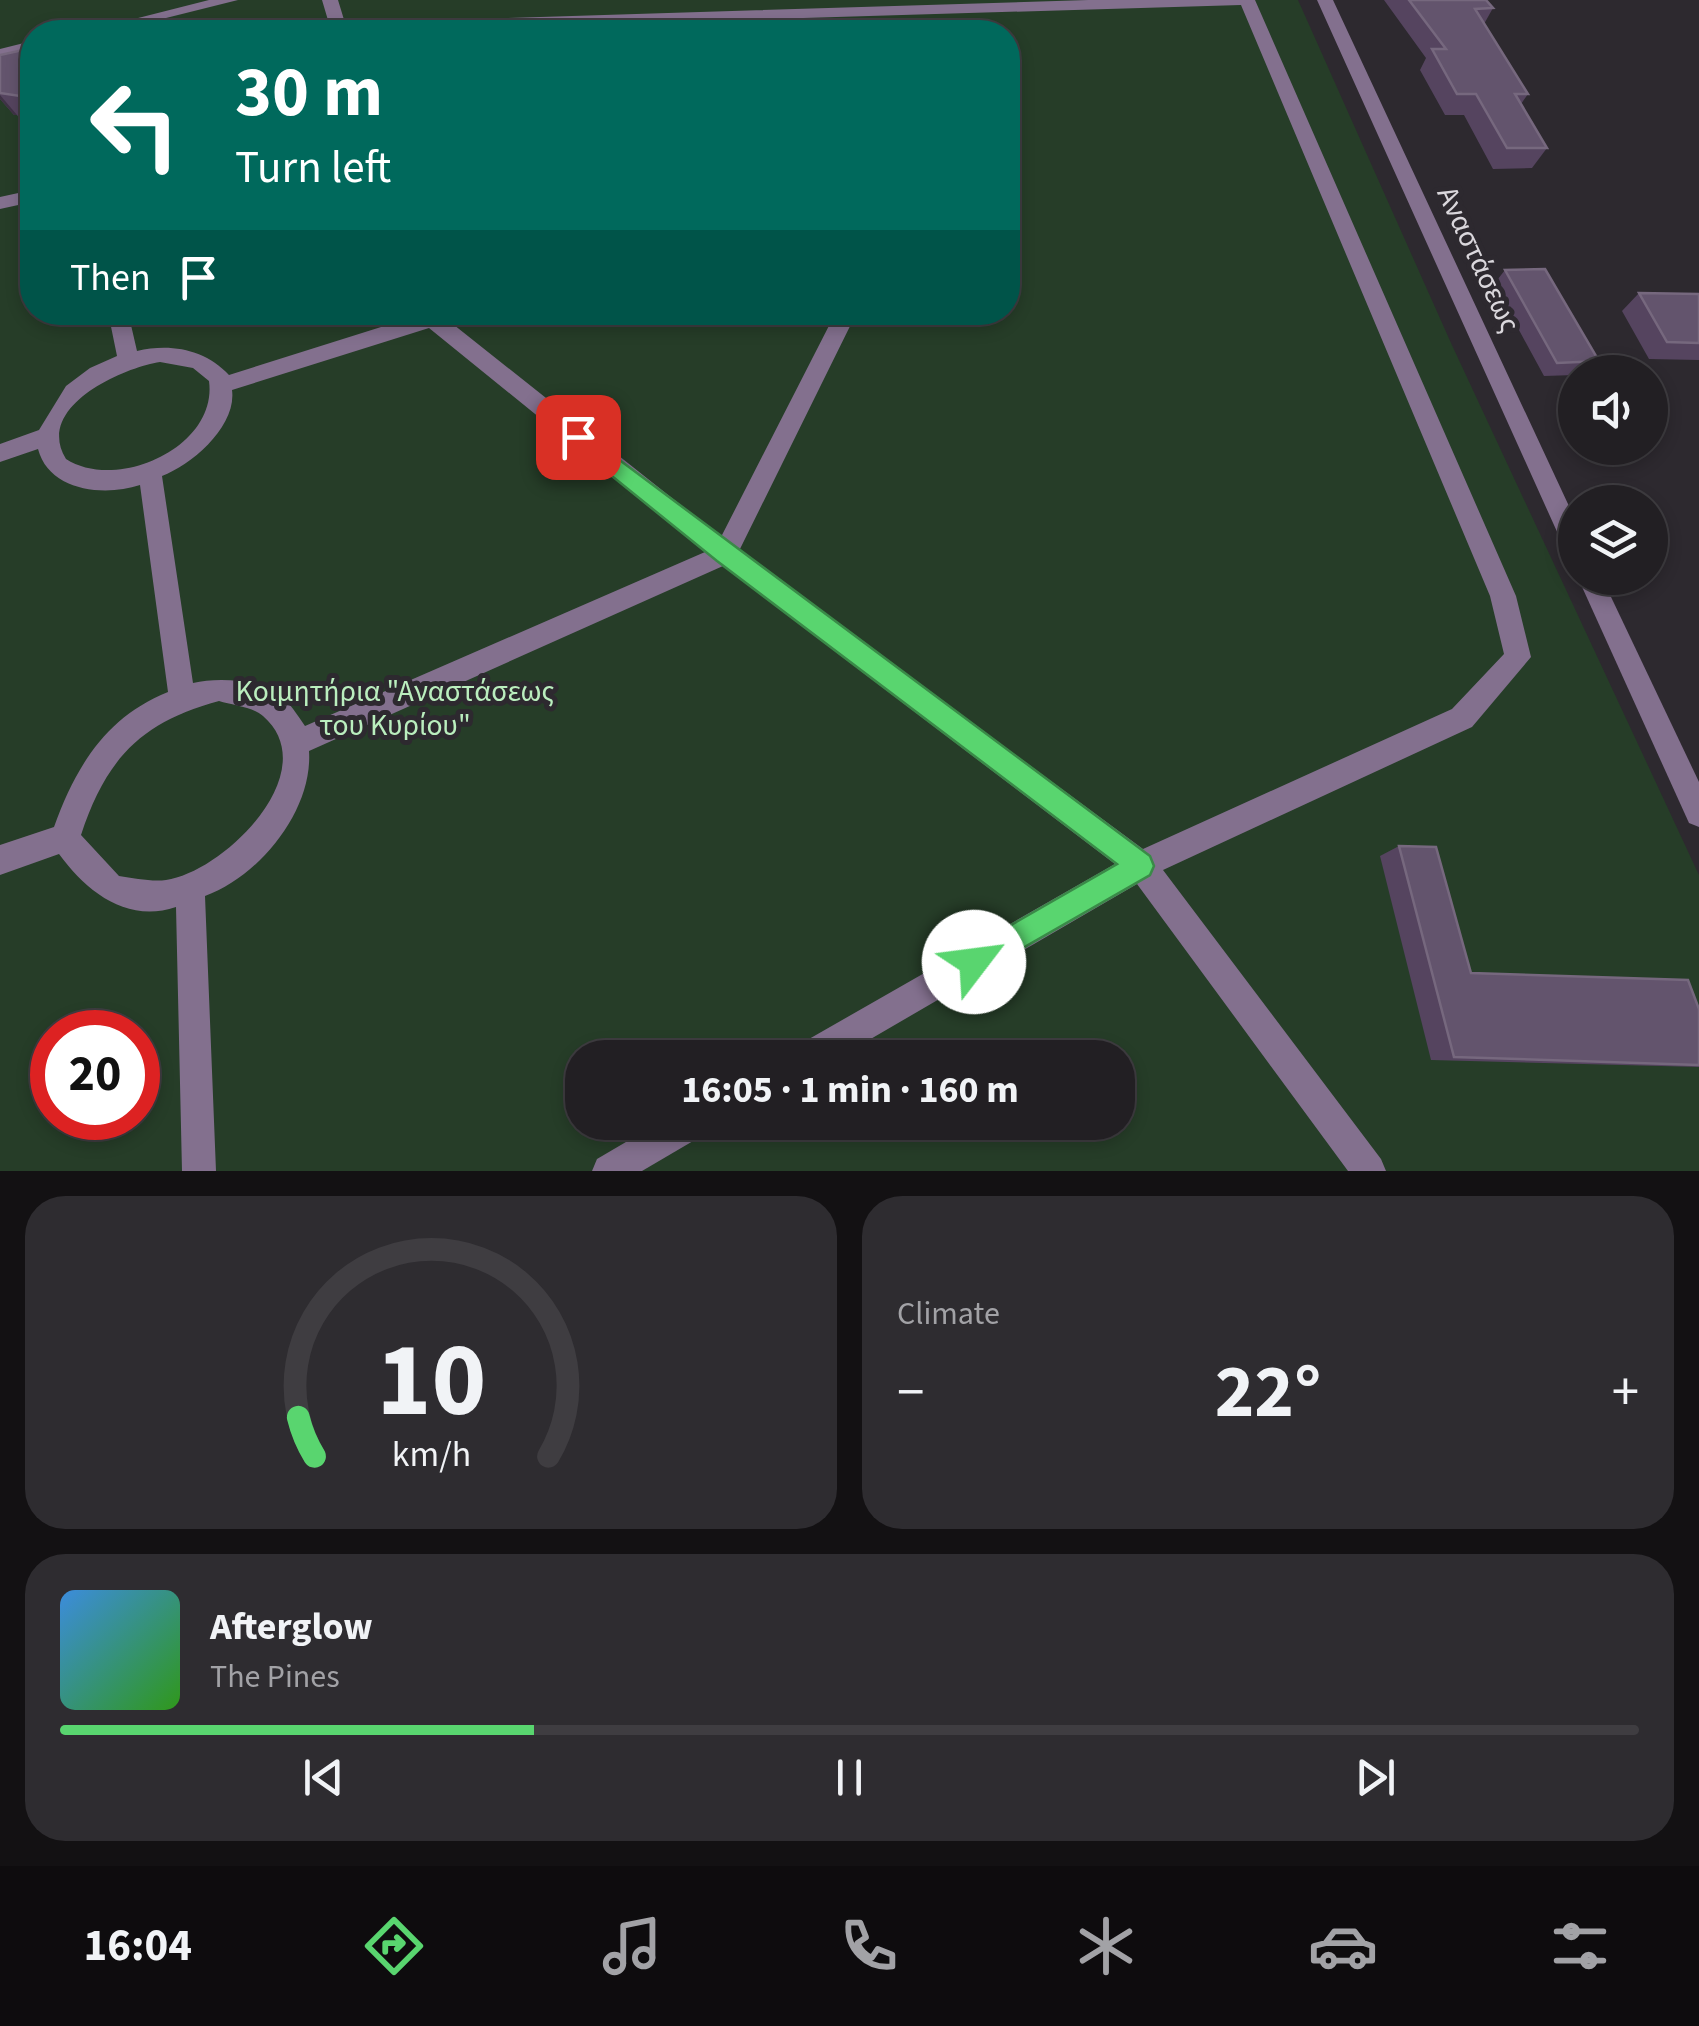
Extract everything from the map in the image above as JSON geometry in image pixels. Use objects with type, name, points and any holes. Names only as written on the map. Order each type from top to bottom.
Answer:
[{"type":"street","points":[[143,20],[230,0]]},
{"type":"street","points":[[664,0],[676,17]]},
{"type":"street","points":[[598,20],[997,4],[1245,0],[1503,596],[1518,657],[1462,718],[1141,866],[837,1040]]},
{"type":"street","name":"Αναστάσεως","points":[[1325,0],[1558,508]]},
{"type":"street","points":[[121,325],[128,360]]},
{"type":"street","points":[[222,385],[401,325]]},
{"type":"street","points":[[443,325],[725,554],[1141,866],[1369,1171]]},
{"type":"street","points":[[296,743],[725,554],[840,325]]},
{"type":"street","points":[[182,355],[214,371],[222,385],[222,403],[215,423],[199,442],[150,473],[123,480],[76,477],[58,468],[49,454],[47,436],[67,398],[86,380],[128,360],[182,355]]},
{"type":"street","points":[[0,452],[47,436]]},
{"type":"street","points":[[150,473],[182,696]]},
{"type":"street","points":[[1598,595],[1699,813]]},
{"type":"street","points":[[218,689],[241,691],[270,702],[284,716],[296,743],[298,764],[288,800],[274,825],[244,858],[211,880],[157,896],[120,892],[99,881],[65,838],[85,780],[108,746],[130,724],[182,696],[218,689]]},
{"type":"street","points":[[0,860],[65,838]]},
{"type":"street","points":[[190,886],[199,1171]]},
{"type":"street","points":[[609,1171],[662,1140]]},
{"type":"green space","name":"Κοιμητήρια \"Αναστάσεως του Κυρίου\"","points":[[0,0],[1298,0],[1558,573],[1558,595],[1568,595],[1699,875],[1699,1171],[0,1171]]},
{"type":"building","points":[[1409,0],[1486,0],[1493,8],[1475,9],[1528,94],[1515,94],[1547,148],[1507,148],[1476,94],[1457,94],[1432,49],[1446,49]]},
{"type":"building","points":[[20,51],[20,96],[0,93],[0,55]]},
{"type":"building","points":[[1545,269],[1595,355],[1558,355],[1557,363],[1505,270]]},
{"type":"building","points":[[1639,293],[1699,294],[1699,343],[1667,342]]},
{"type":"building","points":[[1399,846],[1436,847],[1471,973],[1688,980],[1699,1009],[1699,1065],[1454,1057]]},
{"type":"route","points":[[578,437],[725,554],[1141,866],[974,962]]}]
